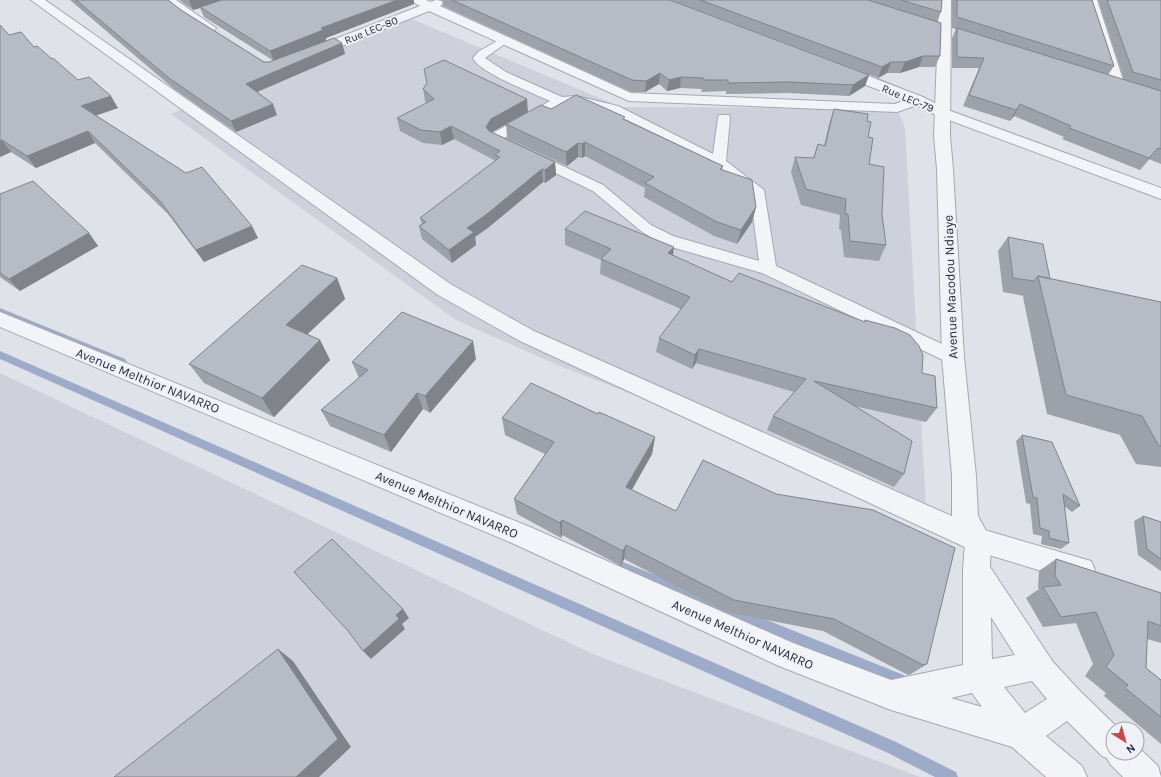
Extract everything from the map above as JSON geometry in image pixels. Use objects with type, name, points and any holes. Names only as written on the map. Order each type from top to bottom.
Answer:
[{"type":"street","points":[[37,0],[445,290],[482,312],[527,336],[582,362],[978,540],[1072,566],[1107,578]]},
{"type":"street","points":[[168,0],[222,36]]},
{"type":"street","points":[[416,0],[502,41],[629,97],[897,108],[918,100]]},
{"type":"street","name":"Rue LEC-80","points":[[303,56],[446,0]]},
{"type":"street","name":"Avenue Macodou Ndiaye","points":[[945,0],[942,136],[946,169],[953,357],[964,476],[965,519],[978,540]]},
{"type":"street","points":[[1091,0],[1118,86]]},
{"type":"street","points":[[191,16],[205,12]]},
{"type":"street","name":"Rue LEC-79","points":[[824,64],[918,100],[943,113],[1161,194]]},
{"type":"street","points":[[1103,81],[1132,90]]},
{"type":"street","name":"Avenue Melthior NAVARRO","points":[[0,319],[522,536],[789,656],[891,695],[1022,734]]},
{"type":"street","points":[[978,540],[976,570],[978,677],[1022,734],[1071,777]]},
{"type":"street","points":[[976,570],[1038,665],[1069,702],[1105,737]]},
{"type":"street","points":[[891,695],[1038,665]]},
{"type":"street","points":[[1022,734],[1069,702]]},
{"type":"street","points":[[1130,761],[1146,777]]},
{"type":"lane","points":[[502,41],[482,54],[479,58],[480,61],[502,75],[560,101]]},
{"type":"lane","points":[[614,109],[629,97]]},
{"type":"lane","points":[[768,269],[757,190],[719,162],[614,109],[576,100],[560,101],[498,136],[496,139],[598,188],[646,228],[667,240],[768,269],[953,357]]},
{"type":"lane","points":[[719,162],[724,118]]},
{"type":"shaded area","points":[[407,17],[621,107],[897,108],[905,128],[926,508],[562,367],[456,320],[171,114]]},
{"type":"shaded area","points":[[0,373],[595,655],[920,777],[0,777]]},
{"type":"building","points":[[76,0],[168,0],[181,10],[264,62],[269,62],[334,38],[342,43],[246,84],[273,104],[231,121],[169,78]]},
{"type":"building","points":[[222,0],[397,0],[321,28],[323,30],[270,51],[200,7]]},
{"type":"building","points":[[452,0],[670,0],[869,75],[853,85],[790,82],[728,83],[728,80],[704,80],[703,78],[681,77],[669,80],[660,73],[646,81],[632,80]]},
{"type":"building","points":[[700,0],[868,0],[941,23],[940,56],[923,56],[905,62],[891,62],[882,67]]},
{"type":"building","points":[[901,0],[942,0],[941,12]]},
{"type":"building","points":[[957,0],[1092,0],[1114,66],[957,17]]},
{"type":"building","points":[[1107,0],[1161,0],[1161,80],[1133,72]]},
{"type":"building","points":[[0,25],[9,35],[21,32],[34,47],[37,46],[52,59],[53,58],[78,80],[89,77],[111,96],[81,106],[186,173],[202,167],[252,226],[196,250],[161,202],[88,131],[27,156],[2,140],[0,141]]},
{"type":"building","points":[[957,28],[1161,91],[1161,149],[1158,148],[1149,158],[1069,128],[1071,126],[1020,104],[1016,110],[969,95],[984,58],[957,57]]},
{"type":"building","points":[[444,60],[527,99],[491,119],[486,127],[489,131],[555,162],[545,170],[542,169],[487,214],[467,228],[474,232],[449,250],[419,226],[426,222],[420,218],[500,157],[495,155],[500,151],[451,126],[440,132],[421,130],[397,118],[434,99],[423,89],[427,83],[424,69]]},
{"type":"building","points":[[576,95],[625,117],[623,119],[723,166],[720,169],[752,180],[756,207],[741,230],[717,222],[645,183],[654,177],[585,142],[582,144],[578,143],[566,152],[506,124],[541,105],[551,109]]},
{"type":"building","points":[[834,109],[868,114],[867,121],[871,122],[868,137],[873,138],[869,164],[884,167],[882,215],[886,245],[850,241],[848,214],[845,214],[846,199],[806,189],[795,157],[814,158],[818,144],[825,146]]},
{"type":"building","points":[[33,181],[89,233],[9,279],[0,273],[0,194]]},
{"type":"building","points":[[585,211],[674,247],[668,253],[732,282],[739,273],[865,322],[865,320],[895,328],[910,335],[919,346],[923,355],[922,373],[935,376],[937,408],[814,381],[912,441],[904,474],[773,416],[806,379],[699,349],[695,355],[659,338],[690,297],[601,259],[611,249],[565,229]]},
{"type":"building","points":[[1008,237],[1043,244],[1050,279],[1038,276],[1034,281],[1013,278]]},
{"type":"building","points":[[302,265],[337,278],[286,325],[320,340],[262,398],[189,364]]},
{"type":"building","points":[[1038,276],[1161,302],[1161,446],[1159,446],[1142,416],[1066,395]]},
{"type":"building","points":[[402,312],[473,341],[425,396],[417,393],[384,435],[321,410],[368,370],[352,362]]},
{"type":"building","points":[[531,383],[598,414],[599,412],[655,437],[626,487],[676,511],[703,460],[776,494],[873,510],[955,548],[927,664],[923,665],[834,619],[734,600],[626,545],[623,551],[562,520],[560,523],[514,499],[554,442],[502,418]]},
{"type":"building","points":[[1022,435],[1052,442],[1080,506],[1063,494],[1069,543],[1049,538],[1049,531],[1040,528],[1037,498],[1033,497]]},
{"type":"building","points":[[1143,516],[1161,522],[1161,559],[1147,549]]},
{"type":"building","points":[[332,539],[403,609],[396,615],[399,619],[363,651],[348,631],[294,572]]},
{"type":"building","points":[[1056,559],[1161,593],[1161,626],[1148,621],[1146,668],[1161,680],[1161,717],[1125,688],[1128,685],[1106,667],[1114,655],[1096,612],[1061,617],[1043,587],[1061,585],[1055,576]]},
{"type":"building","points":[[278,649],[338,739],[296,777],[114,777]]},
{"type":"waterway","points":[[876,79],[904,90]]},
{"type":"waterway","points":[[0,311],[122,362]]},
{"type":"waterway","points":[[0,355],[97,399],[156,423],[361,515],[891,747],[951,777]]},
{"type":"waterway","points":[[623,568],[906,683]]}]
